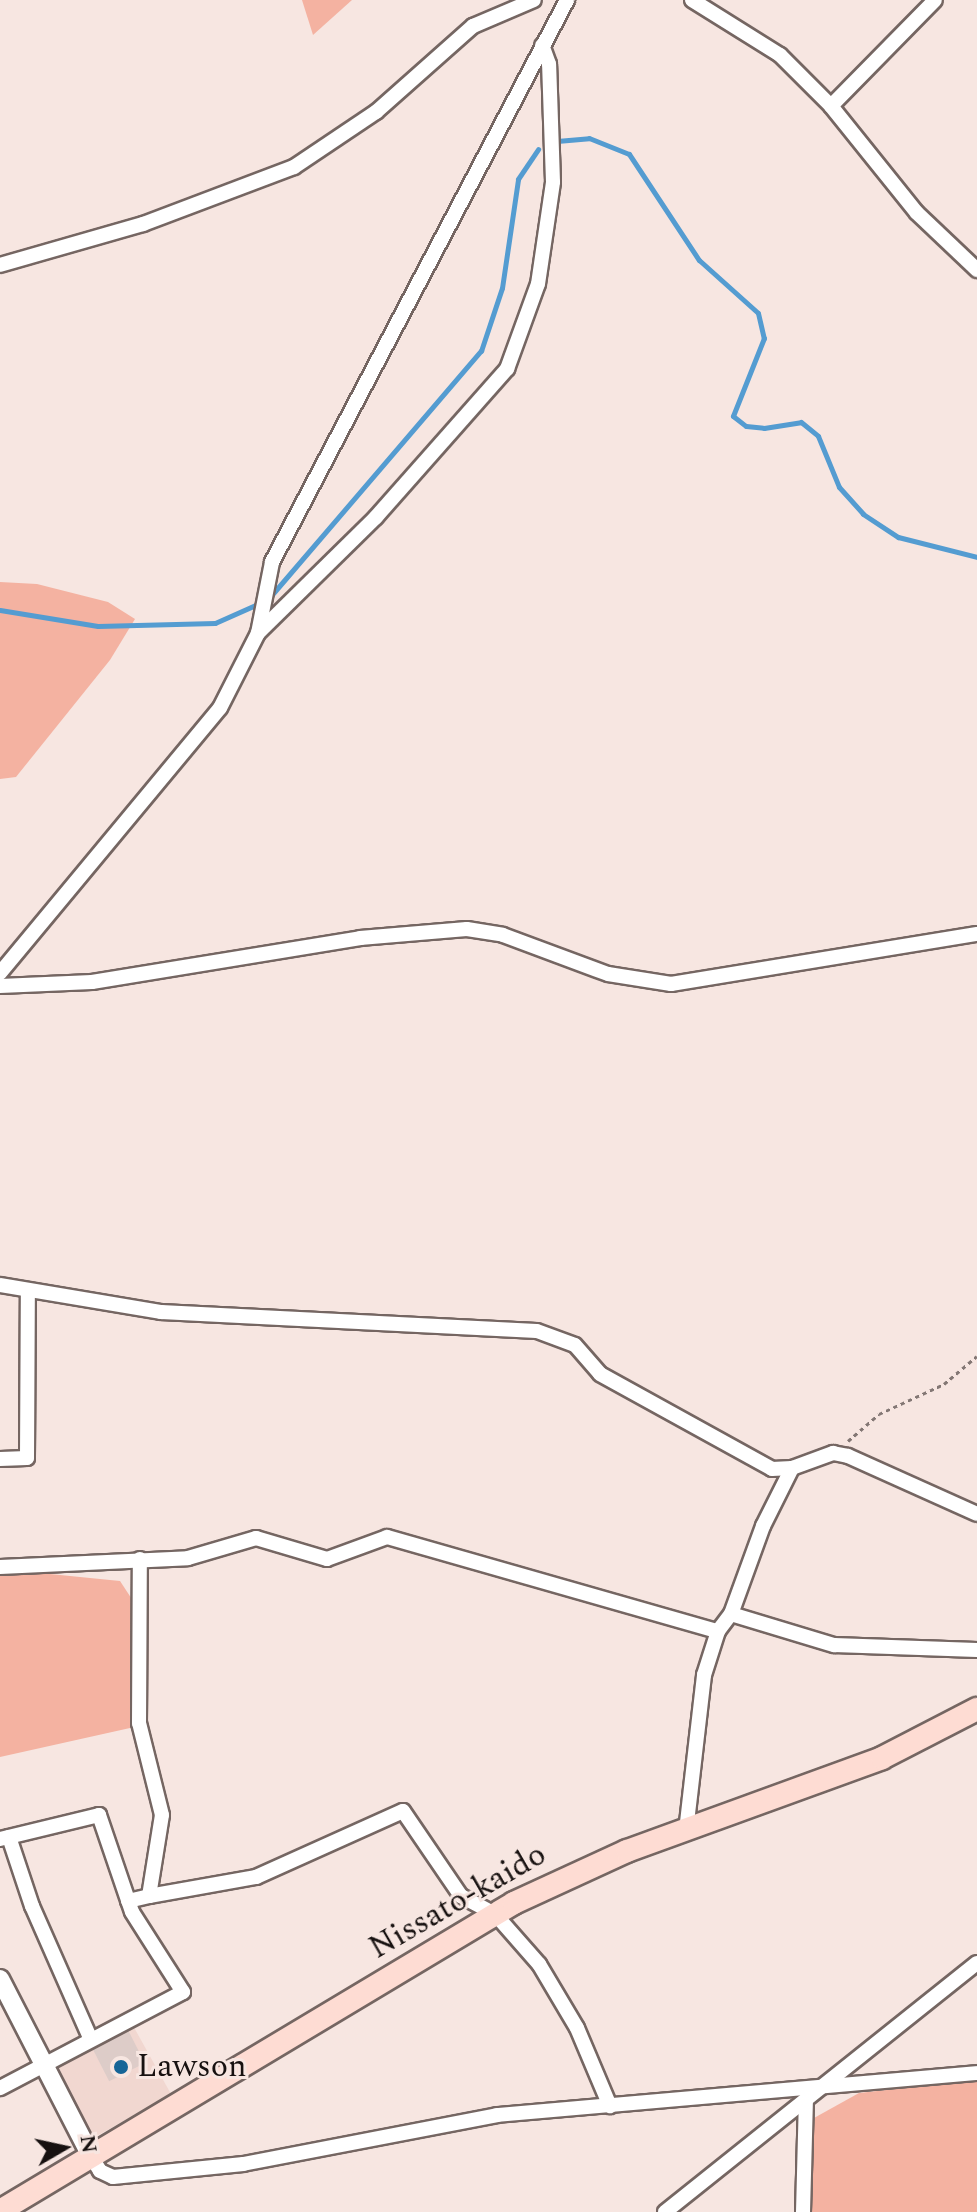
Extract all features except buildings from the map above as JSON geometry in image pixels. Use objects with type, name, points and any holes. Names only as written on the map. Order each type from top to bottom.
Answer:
[{"type":"main road","name":"Nissato-kaido","points":[[0,2211],[495,1914],[571,1874],[882,1758],[977,1709]]},
{"type":"street","points":[[0,265],[143,224],[294,167],[376,112],[473,26],[534,0]]},
{"type":"street","points":[[258,633],[272,562],[567,0]]},
{"type":"street","points":[[692,0],[780,55],[831,106],[917,213],[977,270]]},
{"type":"street","points":[[831,106],[935,0]]},
{"type":"street","points":[[0,973],[181,761],[220,708],[258,633],[376,517],[507,369],[538,284],[553,182],[549,64],[542,45]]},
{"type":"street","points":[[0,986],[92,982],[360,938],[467,929],[503,935],[608,974],[671,984],[977,934]]},
{"type":"street","points":[[0,1285],[161,1312],[537,1331],[575,1345],[600,1374],[772,1469],[792,1468],[833,1453],[977,1514]]},
{"type":"street","points":[[0,1459],[27,1458],[28,1290]]},
{"type":"street","points":[[686,1831],[704,1675],[718,1631],[731,1614],[763,1526],[792,1468]]},
{"type":"street","points":[[0,1567],[188,1558],[256,1538],[327,1559],[387,1537],[718,1631]]},
{"type":"street","points":[[140,1559],[139,1723],[162,1815],[149,1896]]},
{"type":"street","points":[[731,1614],[834,1645],[977,1650]]},
{"type":"street","points":[[128,1901],[256,1877],[403,1811],[461,1896],[495,1914],[539,1964],[577,2028],[610,2106]]},
{"type":"street","points":[[0,2088],[183,1992],[128,1901],[99,1815],[5,1838],[91,2040]]},
{"type":"street","points":[[665,2212],[977,1963]]},
{"type":"street","points":[[0,1979],[41,2066],[92,2158],[113,2177],[229,2166],[497,2115],[977,2073]]},
{"type":"street","points":[[803,2212],[806,2100]]},
{"type":"path","points":[[833,1453],[879,1414],[944,1384],[977,1356]]},
{"type":"shaded area","points":[[302,0],[352,0],[313,35]]},
{"type":"shaded area","points":[[0,582],[37,584],[108,602],[135,619],[110,660],[16,777],[0,779]]},
{"type":"shaded area","points":[[0,1569],[120,1581],[145,1619],[139,1726],[0,1757]]},
{"type":"shaded area","points":[[131,2022],[171,2095],[91,2139],[51,2067]]},
{"type":"shaded area","points":[[977,2080],[977,2212],[811,2212],[814,2118],[859,2093]]},
{"type":"waterway","points":[[557,141],[589,138],[629,154],[699,260],[758,313],[764,338],[733,416],[746,426],[764,428],[801,422],[818,436],[839,487],[863,514],[898,537],[977,557]]},
{"type":"waterway","points":[[269,598],[481,351],[502,288],[518,179],[538,149]]},
{"type":"waterway","points":[[0,610],[98,626],[215,623],[260,603]]},
{"type":"place","name":"Lawson","points":[[121,2067]]}]
